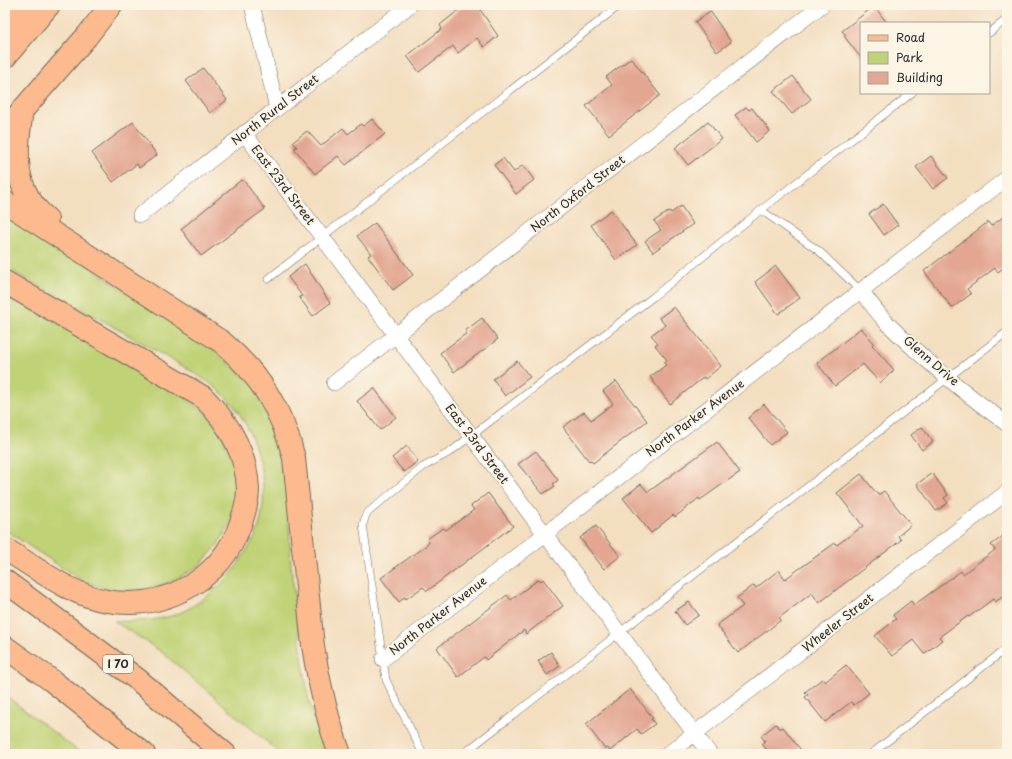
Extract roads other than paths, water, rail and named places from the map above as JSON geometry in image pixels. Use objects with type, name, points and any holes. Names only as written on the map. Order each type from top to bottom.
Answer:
[{"type":"main road","points":[[5,25],[27,5]]},
{"type":"main road","points":[[5,57],[49,5]]},
{"type":"main road","points":[[5,130],[87,36],[111,5]]},
{"type":"main road","points":[[22,110],[17,150],[21,183],[33,206],[72,244]]},
{"type":"main road","points":[[5,202],[222,342],[252,371],[279,411],[288,435],[294,458],[315,658],[330,726],[340,754]]},
{"type":"main road","points":[[5,282],[203,397],[217,411],[236,441],[242,456],[248,490],[246,505],[236,537],[217,566],[203,579],[187,588],[158,600],[123,603],[92,597],[72,589],[5,549]]},
{"type":"main road","name":"I 70","points":[[5,582],[137,679],[225,754]]},
{"type":"main road","points":[[5,647],[51,680],[144,754]]},
{"type":"street","points":[[252,5],[277,108]]},
{"type":"street","name":"North Rural Street","points":[[140,215],[410,5]]},
{"type":"street","name":"North Oxford Street","points":[[334,383],[822,5]]},
{"type":"street","name":"East 23rd Street","points":[[244,133],[710,754]]},
{"type":"street","name":"North Parker Avenue","points":[[383,659],[1007,178]]},
{"type":"street","name":"Glenn Drive","points":[[861,291],[888,324],[980,405],[1007,424]]},
{"type":"street","name":"Wheeler Street","points":[[668,754],[1007,492]]},
{"type":"lane","points":[[268,279],[321,236],[620,5]]},
{"type":"lane","points":[[990,32],[1007,19]]},
{"type":"lane","points":[[423,754],[388,686],[363,525],[366,514],[423,467],[450,452],[470,435],[653,297],[761,210],[911,94]]},
{"type":"lane","points":[[761,210],[819,251],[861,291]]},
{"type":"lane","points":[[463,754],[1007,332]]},
{"type":"lane","points":[[871,754],[1007,648]]}]
